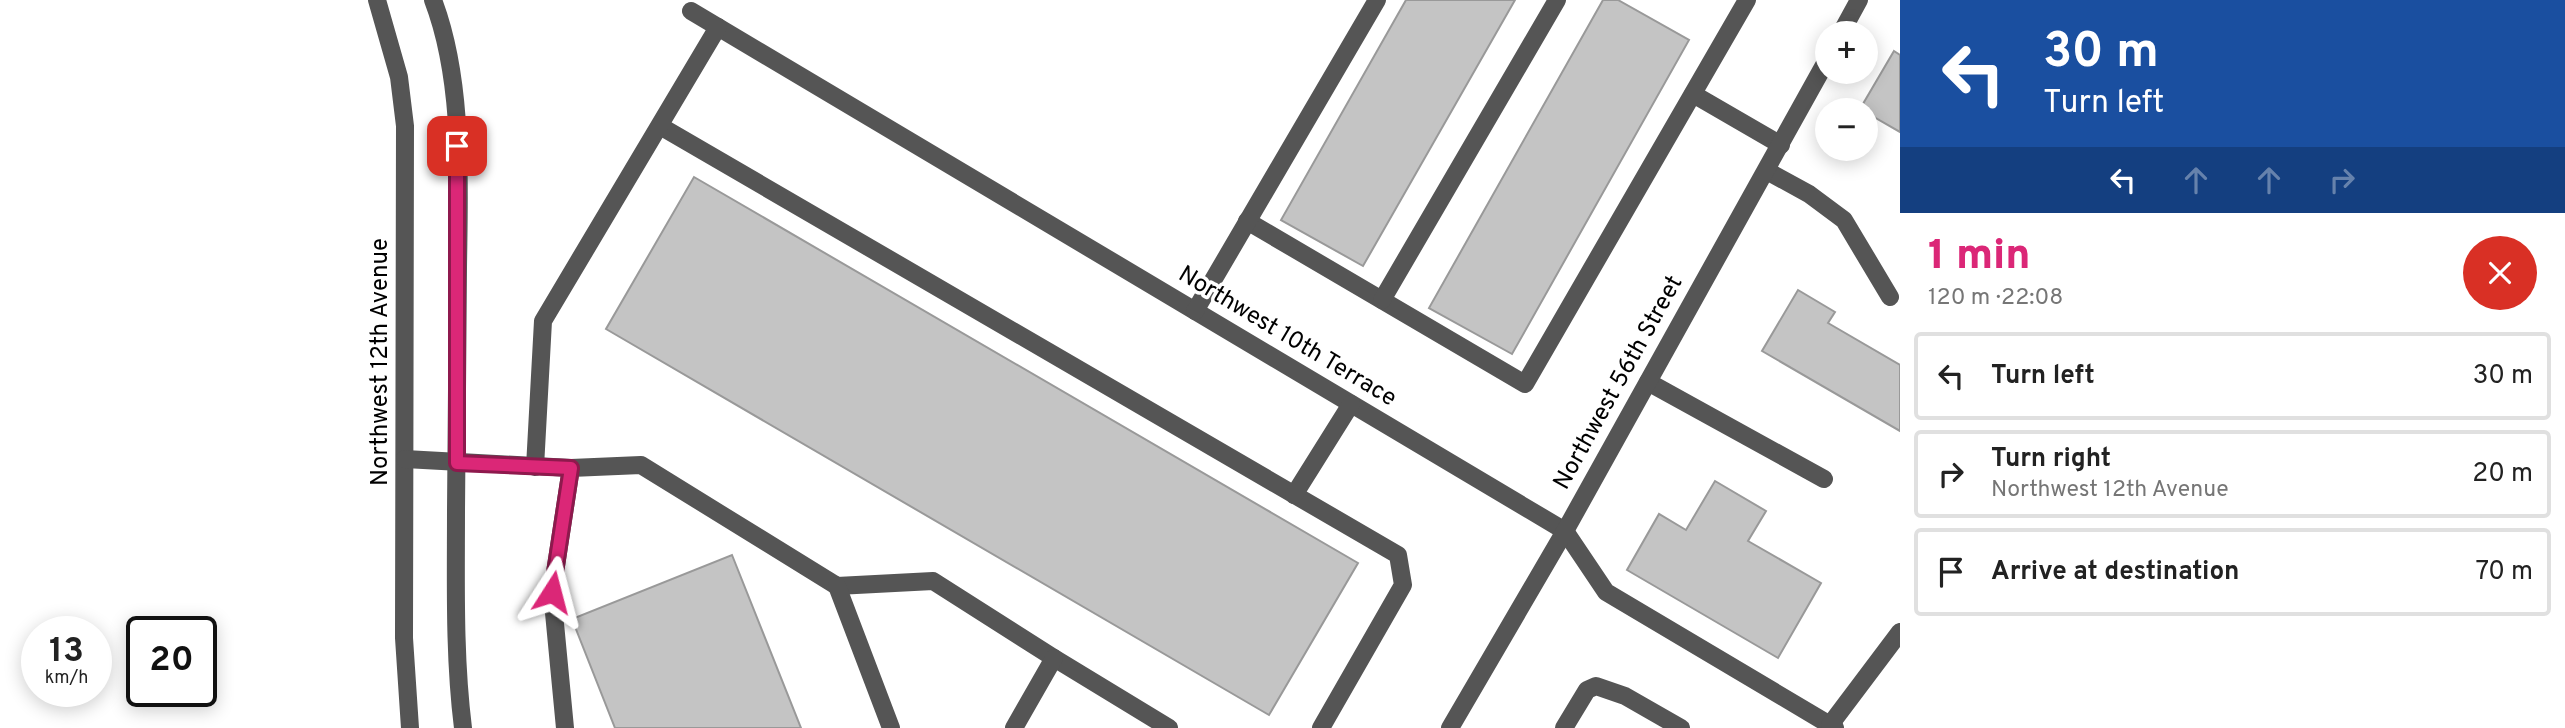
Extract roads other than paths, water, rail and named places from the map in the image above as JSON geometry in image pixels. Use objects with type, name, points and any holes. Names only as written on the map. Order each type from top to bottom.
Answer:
[{"type":"street","name":"Northwest 12th Avenue","points":[[377,0],[399,78],[405,126],[404,638],[410,728]]},
{"type":"street","points":[[433,0],[451,67],[456,123],[456,604],[458,692],[463,728]]},
{"type":"street","points":[[1195,311],[1377,0]]},
{"type":"street","points":[[1382,300],[1557,0]]},
{"type":"street","points":[[1247,221],[1525,384],[1747,0]]},
{"type":"street","points":[[1848,21],[1859,0]]},
{"type":"street","name":"Northwest 10th Terrace","points":[[691,11],[1565,531],[1606,592],[1832,727]]},
{"type":"street","points":[[535,467],[543,321],[718,27]]},
{"type":"street","name":"Northwest 56th Street","points":[[1450,728],[1565,531],[1815,82]]},
{"type":"street","points":[[1693,94],[1781,145]]},
{"type":"street","points":[[660,126],[1398,555],[1403,585],[1321,728]]},
{"type":"street","points":[[1767,171],[1809,194],[1844,219],[1890,297]]},
{"type":"street","points":[[1648,382],[1825,479]]},
{"type":"street","points":[[1294,495],[1351,404]]},
{"type":"street","points":[[405,459],[571,468],[641,465],[837,586],[933,580],[1054,659],[1169,728]]},
{"type":"street","points":[[565,728],[552,592],[571,468]]},
{"type":"street","points":[[837,586],[891,728]]},
{"type":"street","points":[[1832,727],[1900,632]]},
{"type":"street","points":[[1014,728],[1054,659]]},
{"type":"street","points":[[1564,728],[1587,690],[1596,687],[1625,696],[1681,728]]}]
